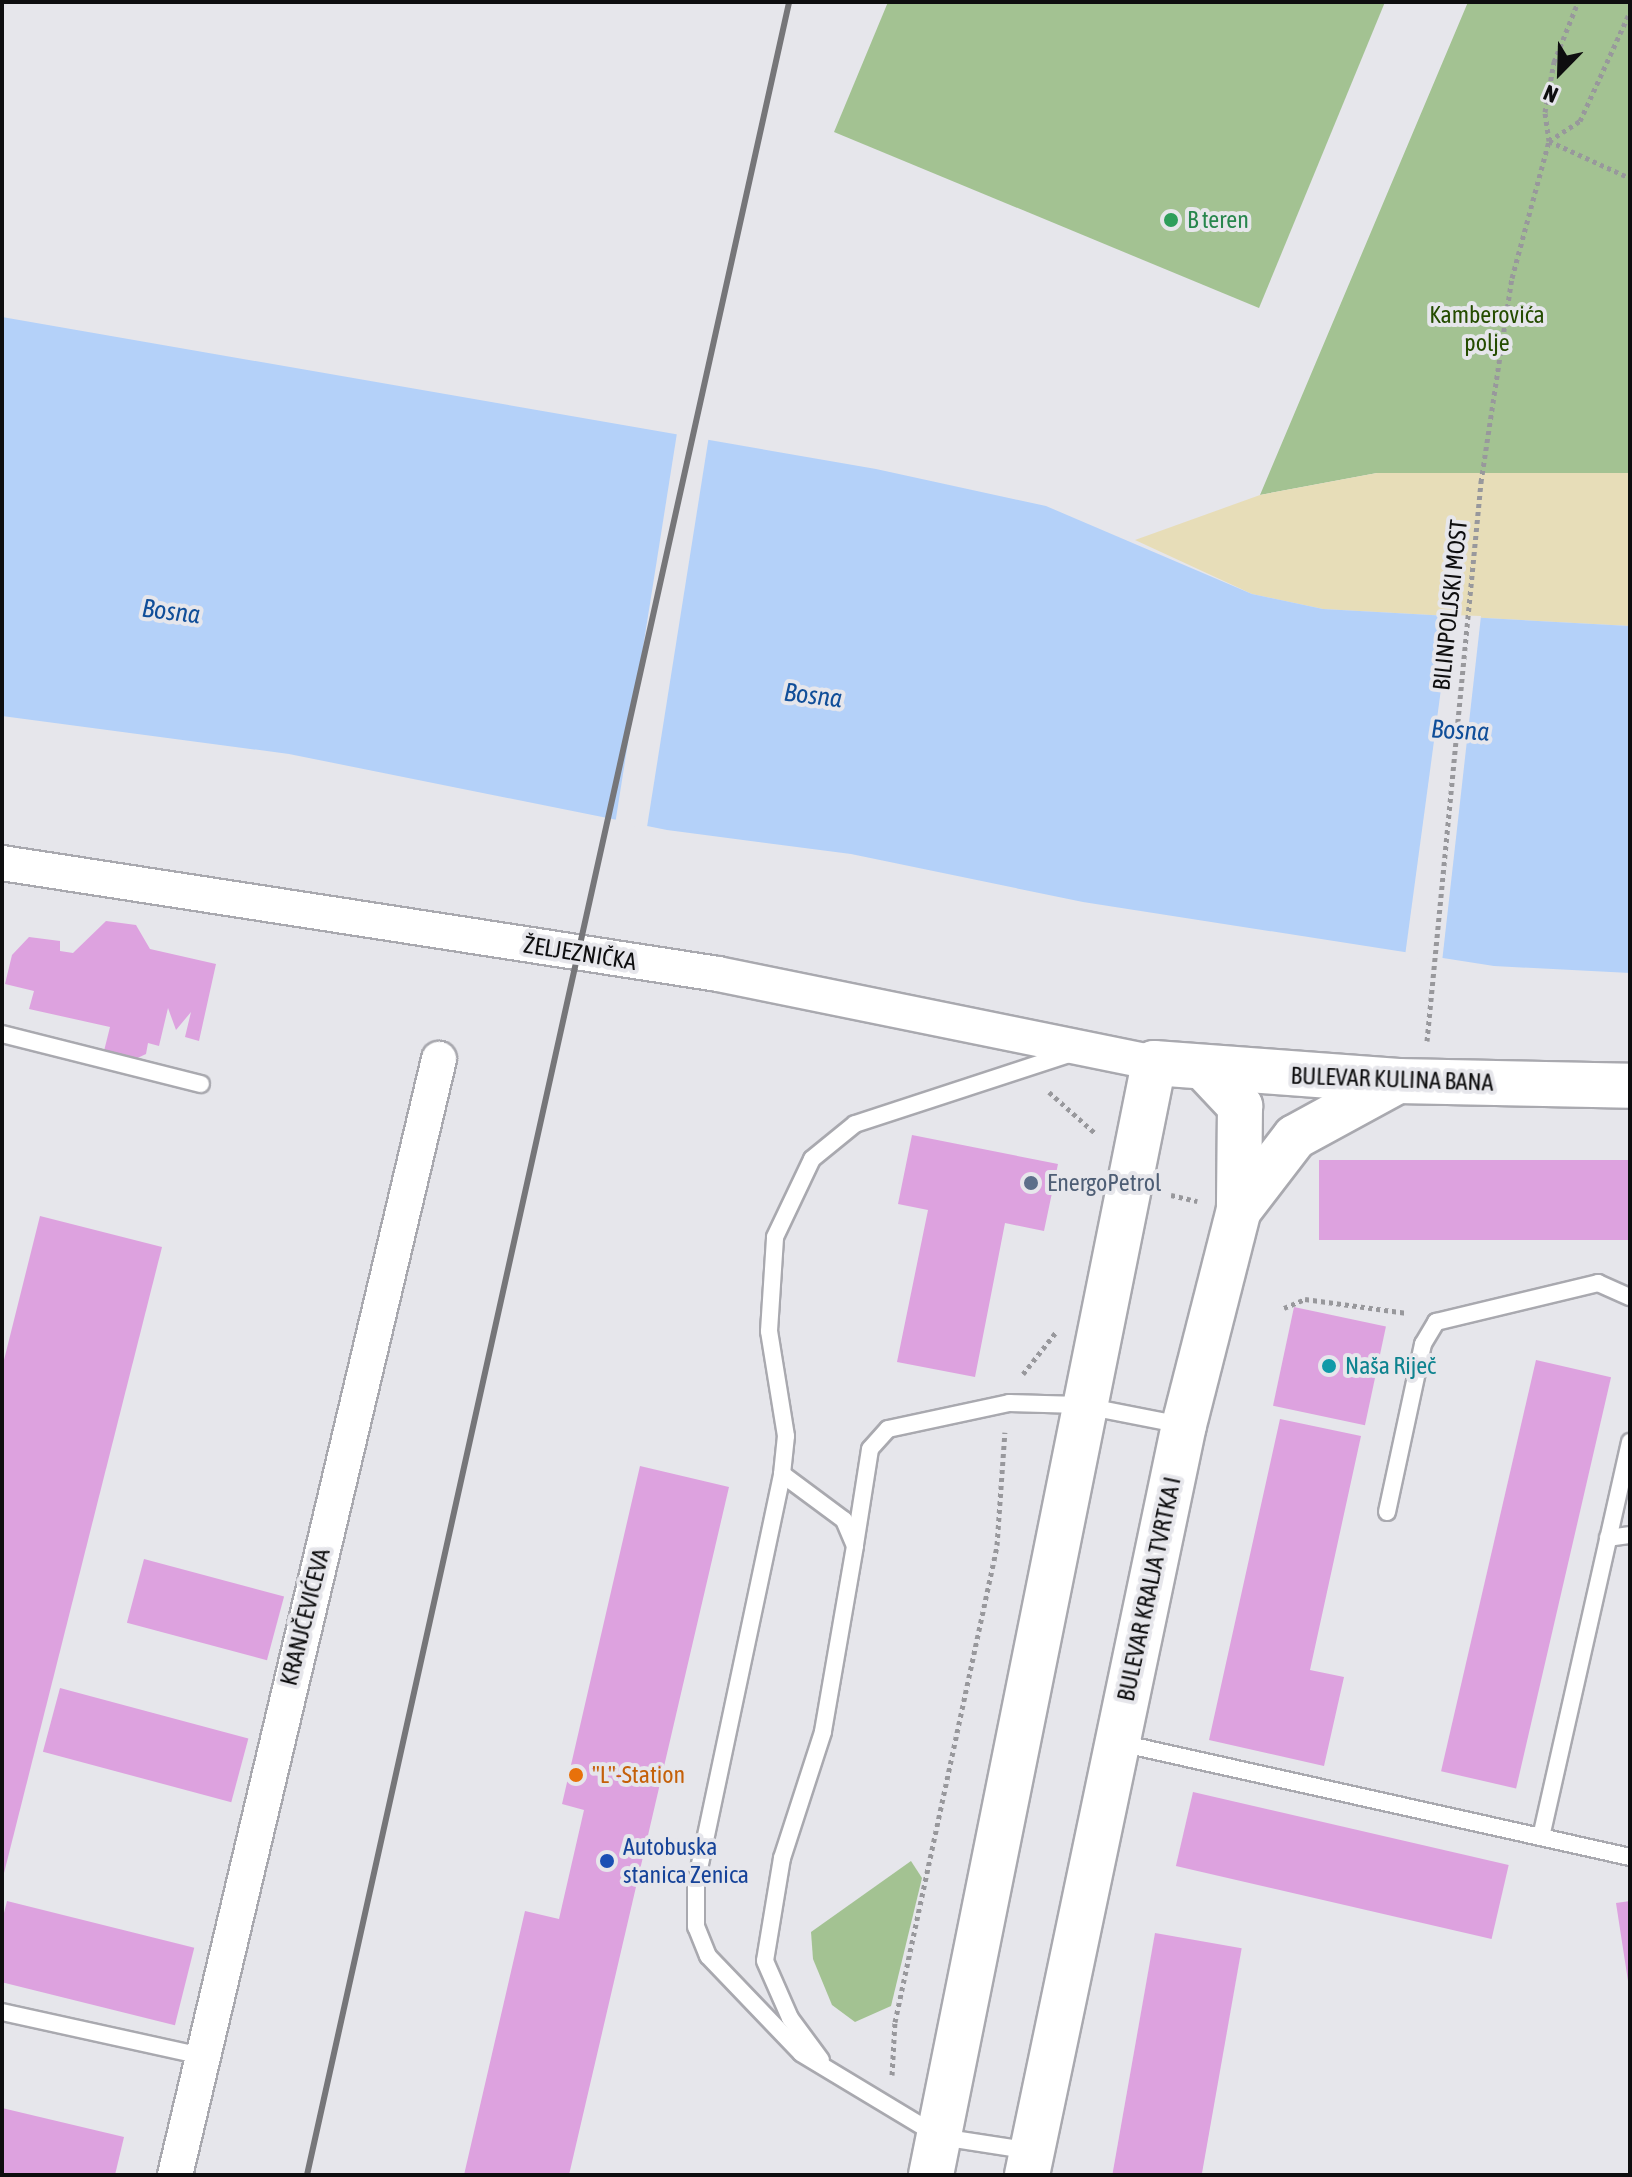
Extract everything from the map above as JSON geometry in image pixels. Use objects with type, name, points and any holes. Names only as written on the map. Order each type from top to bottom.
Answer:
[{"type":"street","name":"ŽELJEZNIČKA","points":[[2,863],[718,974],[1154,1063]]},
{"type":"street","name":"KRANJČEVIĆEVA","points":[[175,2175],[439,1059]]},
{"type":"street","name":"BULEVAR KULINA BANA","points":[[1154,1063],[1206,1070],[1398,1081],[1630,1086]]},
{"type":"street","points":[[936,2156],[1080,1405],[1117,1184],[1154,1063]]},
{"type":"street","points":[[1206,1070],[1240,1106],[1239,1210]]},
{"type":"street","name":"BULEVAR KRALJA TVRTKA I","points":[[1029,2163],[1184,1425],[1239,1210],[1295,1137],[1398,1081]]},
{"type":"lane","points":[[2,1034],[201,1084]]},
{"type":"lane","points":[[1029,2163],[936,2156],[891,2108],[833,2074],[730,1986],[696,1927],[711,1803],[782,1474],[786,1436],[769,1331],[775,1237],[812,1159],[855,1124],[1085,1049]]},
{"type":"lane","points":[[1387,1512],[1423,1344],[1436,1322],[1598,1283],[1630,1297]]},
{"type":"lane","points":[[833,2074],[790,2018],[765,1961],[782,1858],[823,1732],[876,1435],[1009,1403],[1080,1405],[1184,1425]]},
{"type":"lane","points":[[1541,1837],[1630,1442]]},
{"type":"lane","points":[[782,1474],[844,1520],[855,1546]]},
{"type":"lane","points":[[1608,1538],[1630,1535]]},
{"type":"lane","points":[[1116,1742],[1630,1857]]},
{"type":"lane","points":[[2,2012],[202,2056]]},
{"type":"path","points":[[1549,141],[1545,112],[1554,62],[1578,2]]},
{"type":"path","points":[[1549,141],[1580,121],[1630,12]]},
{"type":"path","points":[[1549,141],[1630,178]]},
{"type":"path","name":"BILINPOLJSKI MOST","points":[[1427,1038],[1428,981],[1497,377],[1527,203],[1549,141]]},
{"type":"path","points":[[1011,1073],[1058,1097],[1098,1136],[1117,1184],[1239,1210]]},
{"type":"path","points":[[1284,1308],[1305,1299],[1356,1301],[1436,1322]]},
{"type":"path","points":[[891,2108],[895,2022],[997,1545],[1009,1403],[1028,1361],[1066,1320]]},
{"type":"green space","name":"B teren","points":[[888,2],[1385,2],[1259,308],[834,132]]},
{"type":"green space","name":"Kamberovića polje","points":[[1468,2],[1630,2],[1630,473],[1377,473],[1260,495]]},
{"type":"green space","points":[[911,1861],[922,1878],[891,2006],[855,2022],[832,2005],[813,1959],[811,1932]]},
{"type":"sand","points":[[1377,473],[1630,473],[1630,626],[1323,609],[1252,594],[1135,540],[1260,495]]},
{"type":"water","name":"Bosna","points":[[2,317],[876,469],[1046,506],[1252,594],[1323,609],[1630,626],[1630,973],[1494,966],[1083,902],[851,854],[667,830],[289,754],[2,716]]},
{"type":"pier","points":[[677,433],[709,438],[647,828],[615,823]]},
{"type":"pier","points":[[1451,615],[1481,616],[1442,962],[1405,956]]},
{"type":"building","points":[[106,921],[136,925],[150,949],[216,964],[199,1041],[185,1037],[191,1012],[176,1030],[168,1008],[159,1046],[148,1043],[146,1054],[129,1062],[103,1055],[110,1027],[29,1009],[34,991],[5,984],[12,955],[29,937],[60,941],[60,951],[73,953]]},
{"type":"building","points":[[912,1135],[1058,1164],[1044,1231],[1005,1223],[975,1377],[897,1362],[928,1210],[898,1204]]},
{"type":"building","points":[[1319,1160],[1630,1160],[1630,1240],[1319,1240]]},
{"type":"building","points":[[40,1216],[162,1247],[3,1877],[2,1368]]},
{"type":"building","name":"Naša Riječ","points":[[1294,1307],[1386,1327],[1365,1425],[1273,1406]]},
{"type":"building","points":[[1536,1360],[1611,1377],[1516,1789],[1441,1771]]},
{"type":"building","points":[[1280,1419],[1361,1436],[1310,1670],[1344,1677],[1324,1766],[1209,1740]]},
{"type":"building","name":"Autobuska stanica Zenica","points":[[640,1466],[729,1487],[569,2175],[464,2175],[525,1911],[559,1919],[584,1810],[562,1804]]},
{"type":"building","points":[[144,1559],[284,1597],[267,1660],[127,1623]]},
{"type":"building","points":[[60,1688],[248,1738],[231,1802],[43,1752]]},
{"type":"building","points":[[1193,1792],[1509,1865],[1492,1939],[1176,1866]]},
{"type":"building","points":[[7,1901],[194,1948],[175,2025],[2,1982],[2,1921]]},
{"type":"building","points":[[1630,1901],[1630,1981],[1628,1981],[1616,1903]]},
{"type":"building","points":[[1155,1933],[1242,1948],[1202,2175],[1112,2175]]},
{"type":"building","points":[[2,2108],[124,2137],[115,2175],[2,2175]]},
{"type":"railway","points":[[307,2175],[789,2]]},
{"type":"place","name":"B teren","points":[[1171,220]]},
{"type":"place","name":"EnergoPetrol","points":[[1031,1183]]},
{"type":"place","name":"Naša Riječ","points":[[1329,1366]]},
{"type":"place","name":"\"L\"-Station","points":[[576,1775]]},
{"type":"place","name":"Autobuska stanica Zenica","points":[[607,1861]]}]
